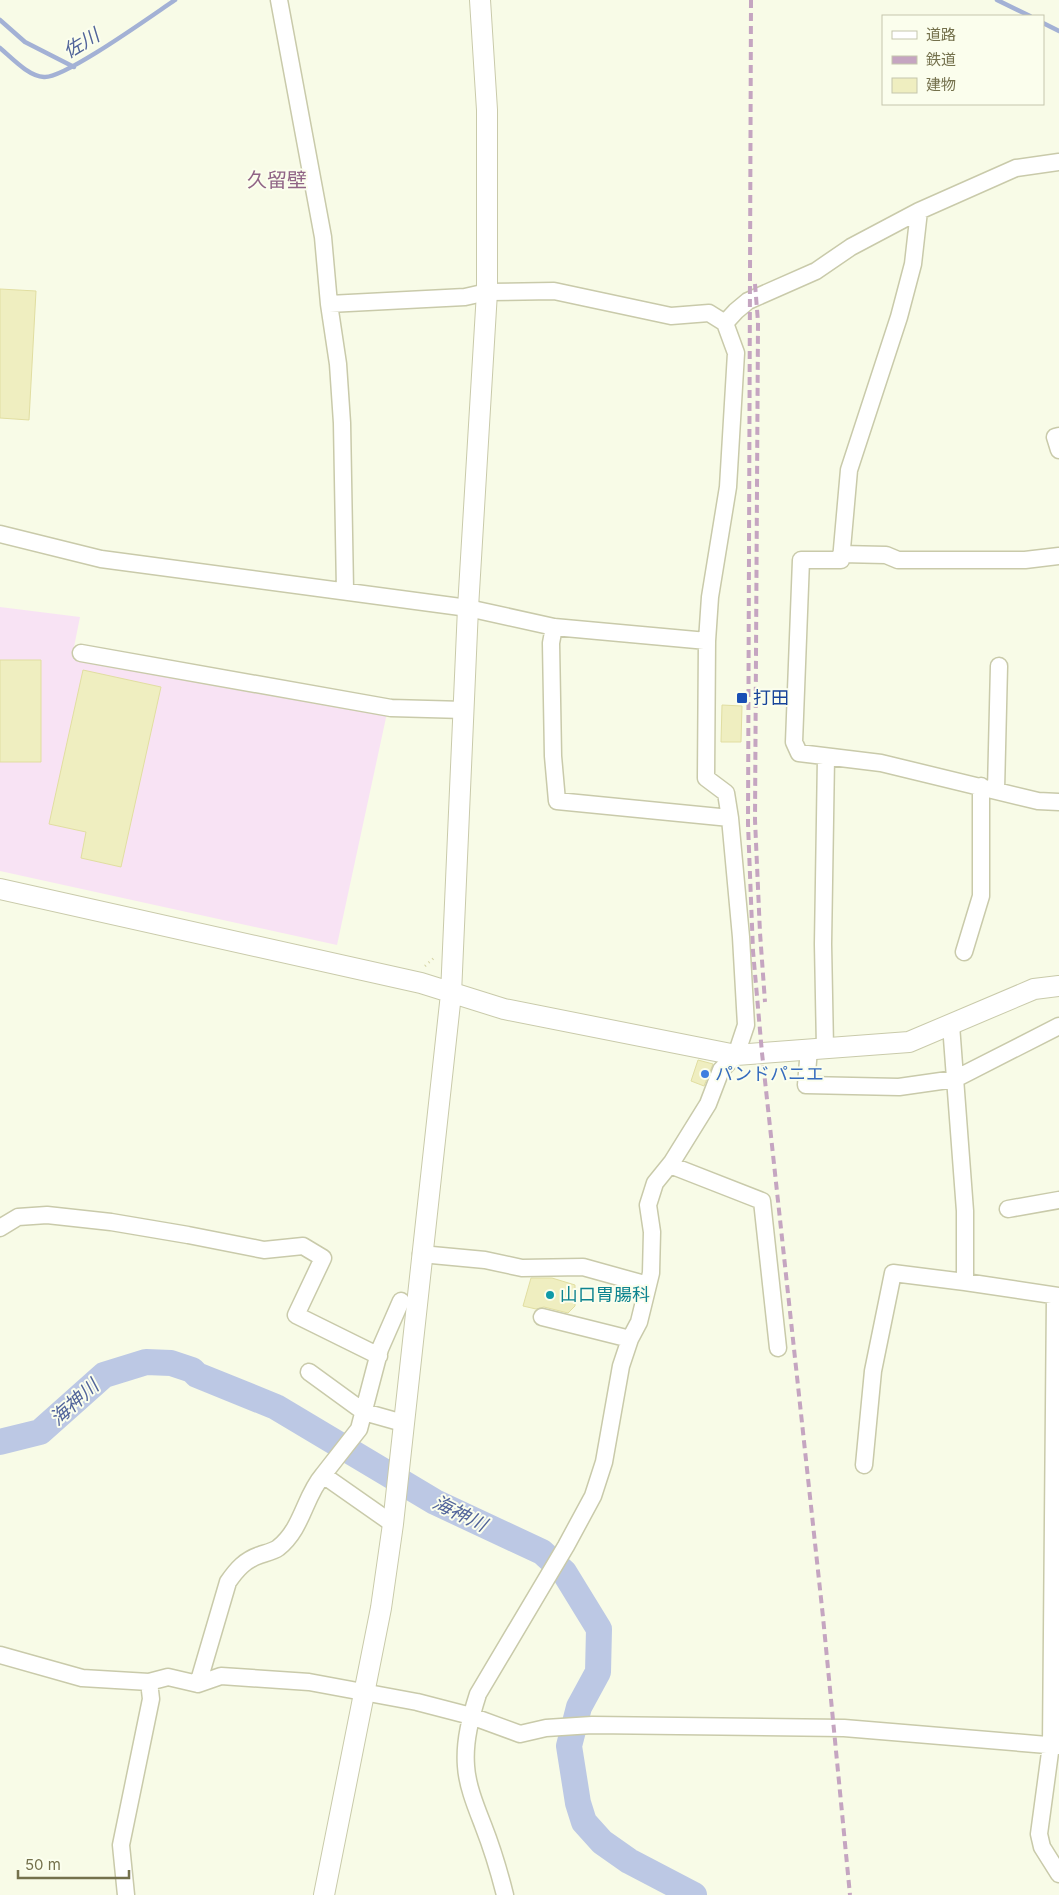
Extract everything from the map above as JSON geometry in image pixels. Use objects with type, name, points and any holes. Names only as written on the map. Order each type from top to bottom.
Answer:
[{"type":"street","points":[[279,0],[323,237],[329,304],[338,364],[342,423],[345,590]]},
{"type":"street","points":[[324,1895],[382,1608],[394,1517],[450,994],[468,608],[487,292],[487,110],[480,0]]},
{"type":"street","points":[[725,323],[748,302],[816,271],[851,247],[919,211],[1016,168],[1059,162]]},
{"type":"street","points":[[919,211],[912,264],[899,317],[849,470],[841,560],[801,560],[794,742],[799,752],[881,763],[1038,801],[1059,802]]},
{"type":"street","points":[[329,304],[464,297],[487,292],[554,291],[671,316],[709,313],[725,323],[736,353],[728,487],[710,598],[705,698],[706,778],[726,793],[741,937],[746,1026],[736,1055],[721,1070],[708,1104],[670,1165],[655,1184],[648,1205],[652,1232],[648,1285],[639,1322],[630,1339],[621,1366],[604,1462],[593,1496],[566,1546],[478,1694],[471,1716],[466,1747],[466,1767],[475,1804],[498,1866],[505,1895]]},
{"type":"street","points":[[1059,436],[1055,437],[1059,450]]},
{"type":"street","points":[[0,534],[101,559],[345,590],[468,608],[554,627],[707,641]]},
{"type":"street","points":[[841,554],[886,555],[898,560],[1025,560],[1059,556]]},
{"type":"street","points":[[554,627],[551,643],[553,756],[557,801],[730,818]]},
{"type":"street","points":[[81,653],[391,708],[464,710]]},
{"type":"street","points":[[964,952],[981,896],[998,666]]},
{"type":"street","points":[[826,757],[823,944],[817,1048],[806,1085],[899,1087],[955,1079],[1059,1026]]},
{"type":"street","points":[[0,889],[412,981],[504,1010],[736,1055],[908,1042],[1034,989],[1059,986]]},
{"type":"street","points":[[951,1025],[965,1211],[965,1282]]},
{"type":"street","points":[[670,1165],[762,1201],[778,1348]]},
{"type":"street","points":[[1008,1209],[1059,1200]]},
{"type":"street","points":[[0,1228],[18,1218],[47,1215],[111,1222],[264,1250],[303,1246],[323,1258],[296,1315],[379,1356]]},
{"type":"street","points":[[421,1254],[485,1260],[522,1268],[583,1267],[648,1285]]},
{"type":"street","points":[[864,1465],[873,1371],[893,1273],[1057,1296],[1055,1745],[1039,1834],[1042,1847],[1059,1874]]},
{"type":"street","points":[[198,1684],[228,1582],[238,1568],[254,1557],[278,1549],[300,1523],[316,1483],[359,1429],[379,1356],[401,1300]]},
{"type":"street","points":[[542,1317],[630,1339]]},
{"type":"street","points":[[309,1372],[364,1412],[403,1423]]},
{"type":"street","points":[[323,1475],[384,1516],[394,1517]]},
{"type":"street","points":[[0,1655],[82,1678],[149,1682],[168,1676],[198,1684],[221,1676],[310,1682],[366,1692],[471,1716],[520,1734],[546,1728],[592,1724],[844,1728],[1055,1745]]},
{"type":"street","points":[[126,1895],[121,1845],[150,1699],[149,1682]]},
{"type":"path","points":[[425,967],[439,952]]},
{"type":"shaded area","points":[[0,607],[80,617],[72,657],[387,713],[337,945],[0,871]]},
{"type":"building","points":[[0,289],[36,291],[29,420],[0,418]]},
{"type":"building","points":[[0,660],[41,660],[41,762],[0,762]]},
{"type":"building","points":[[83,670],[161,687],[121,867],[81,858],[86,832],[49,824]]},
{"type":"building","points":[[722,705],[742,706],[741,742],[721,742]]},
{"type":"building","name":"パンドパニエ","points":[[698,1060],[713,1064],[704,1086],[691,1081]]},
{"type":"building","name":"山口胃腸科","points":[[531,1278],[552,1278],[575,1285],[575,1306],[568,1313],[544,1307],[536,1309],[523,1306]]},
{"type":"waterway","name":"佐川","points":[[0,48],[20,66],[38,76],[55,75],[89,57],[175,0]]},
{"type":"waterway","name":"佐川","points":[[997,0],[1028,15]]},
{"type":"waterway","points":[[0,20],[25,42],[74,67]]},
{"type":"waterway","name":"佐川","points":[[1044,24],[1059,31]]},
{"type":"waterway","name":"海神川","points":[[0,1442],[40,1432],[104,1375],[146,1362],[171,1363],[192,1370],[197,1375],[276,1407],[435,1502],[542,1552],[564,1572],[599,1629],[598,1672],[579,1707],[569,1746],[578,1803],[584,1822],[602,1842],[629,1861],[694,1895]]},
{"type":"railway","points":[[751,0],[748,824],[753,951],[762,1053],[823,1617],[850,1895]]},
{"type":"railway","points":[[755,284],[758,322],[755,820],[765,1002]]},
{"type":"place","name":"打田","points":[[742,698]]},
{"type":"place","name":"パンドパニエ","points":[[705,1074]]},
{"type":"place","name":"山口胃腸科","points":[[550,1295]]},
{"type":"district","name":"久留壁","points":[[277,180]]}]
